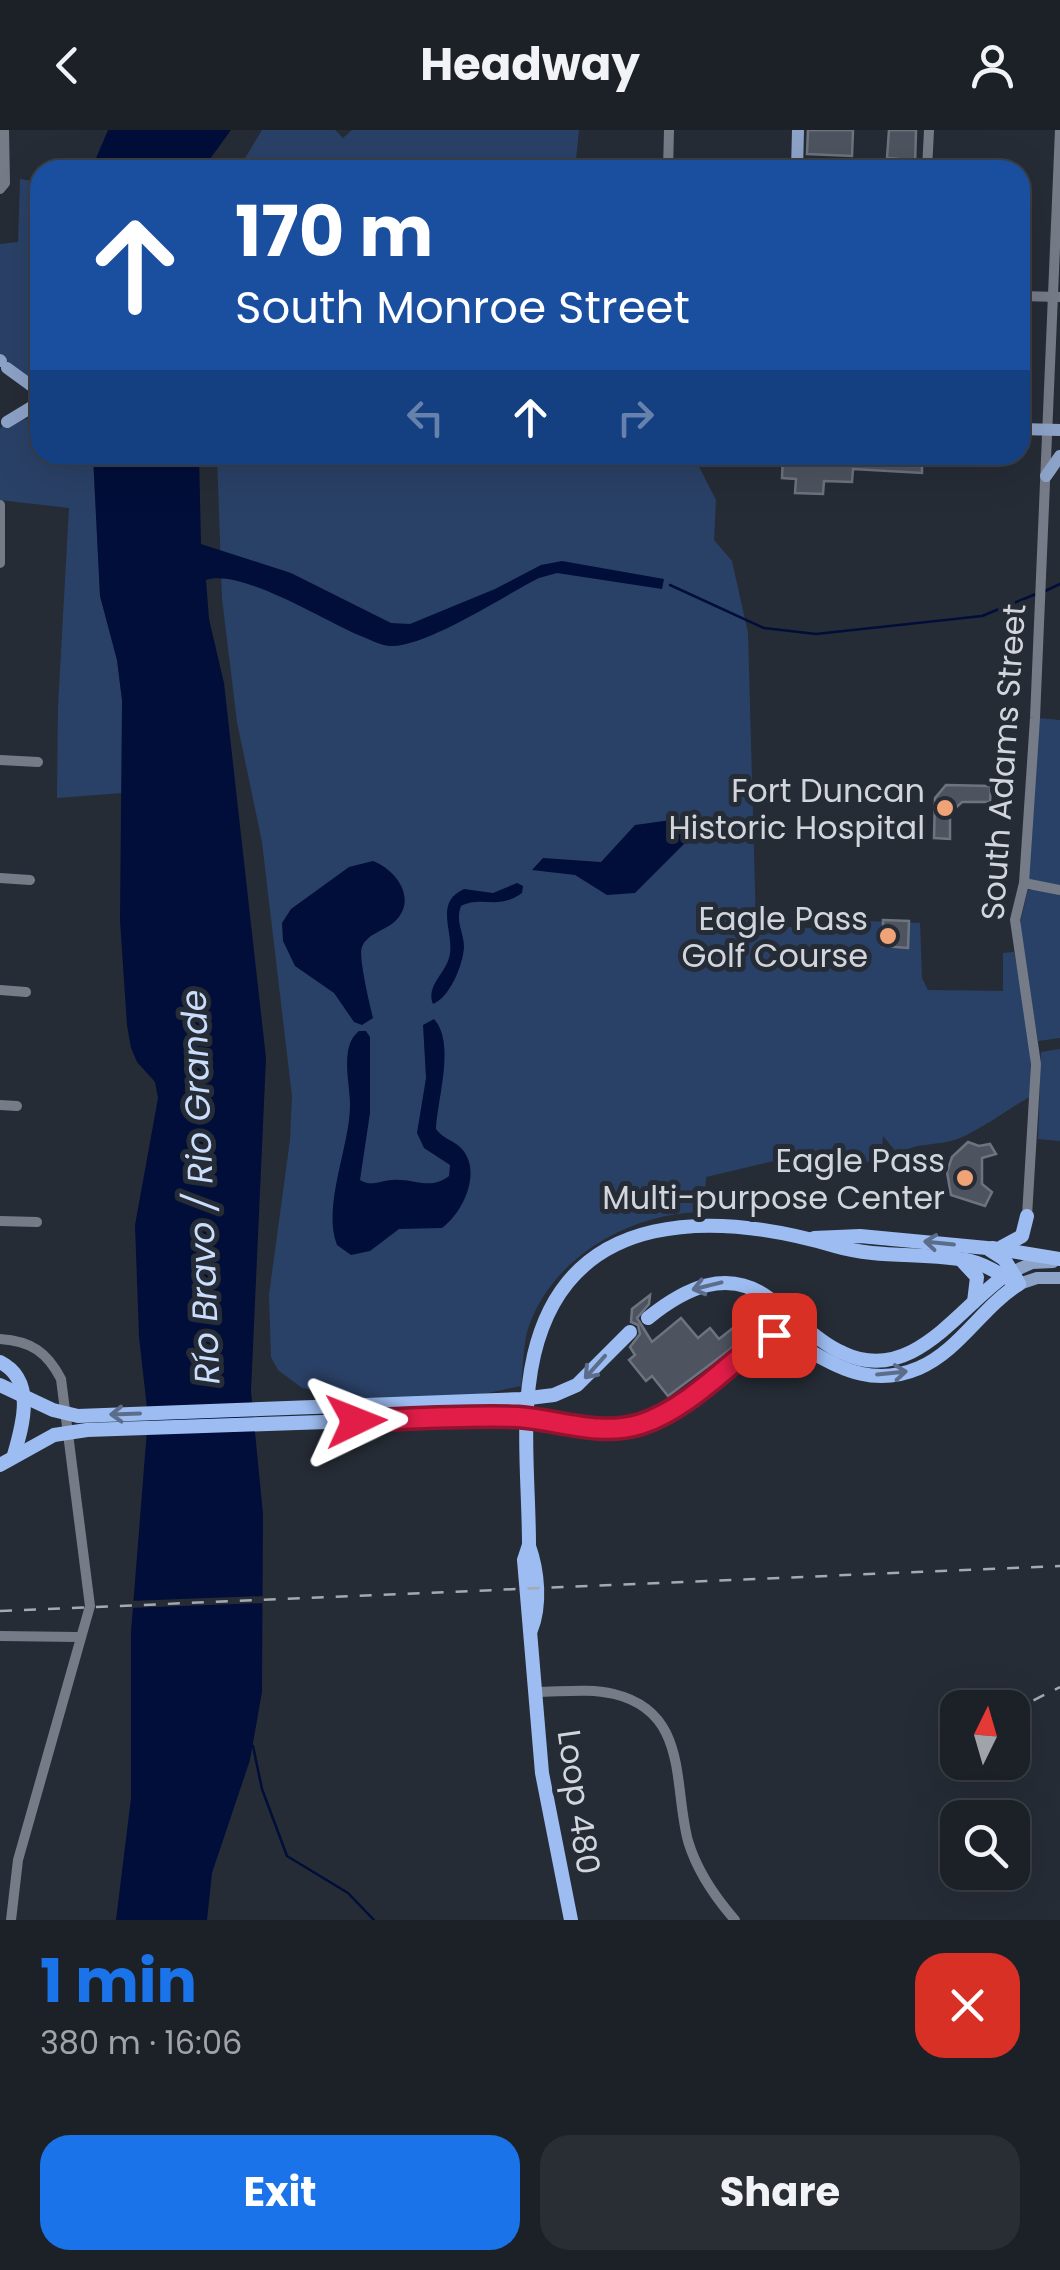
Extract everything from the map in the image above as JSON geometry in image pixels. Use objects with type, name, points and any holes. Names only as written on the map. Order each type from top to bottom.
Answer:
[{"type":"highway","points":[[987,1248],[1017,1241],[1028,1216]]},
{"type":"highway","points":[[1028,1216],[1034,1243],[1057,1260]]},
{"type":"highway","name":"Loop 480","points":[[570,1920],[542,1774],[531,1630],[536,1616],[535,1562],[529,1545],[528,1410],[533,1356],[550,1312],[579,1273],[625,1240],[672,1225],[732,1226],[814,1238]]},
{"type":"highway","points":[[814,1238],[860,1236],[987,1248],[1057,1260]]},
{"type":"highway","points":[[814,1238],[883,1255],[957,1260],[1012,1278]]},
{"type":"highway","points":[[987,1248],[1000,1256],[1012,1278]]},
{"type":"highway","points":[[957,1260],[968,1264],[977,1277],[974,1302]]},
{"type":"highway","points":[[852,1365],[913,1353],[974,1302],[1012,1278]]},
{"type":"highway","points":[[0,1385],[53,1410],[78,1416],[473,1417],[555,1420],[602,1430],[645,1423],[687,1398],[761,1340],[774,1335],[786,1337],[820,1360],[880,1375],[916,1370],[948,1349],[1012,1278]]},
{"type":"highway","points":[[648,1318],[681,1294],[719,1282],[754,1287],[852,1365]]},
{"type":"highway","points":[[0,1465],[54,1435],[87,1430],[554,1395],[578,1385],[630,1332]]},
{"type":"highway","points":[[0,1362],[20,1379],[24,1398],[14,1455]]},
{"type":"main road","points":[[797,160],[798,130]]},
{"type":"main road","points":[[3,363],[30,384]]},
{"type":"main road","points":[[7,422],[30,408]]},
{"type":"main road","points":[[1046,476],[1060,456]]},
{"type":"main road","points":[[1012,1278],[1032,1263],[1057,1260]]},
{"type":"main road","points":[[1012,1278],[1060,1278]]},
{"type":"street","points":[[2,188],[4,130]]},
{"type":"street","points":[[668,160],[670,130]]},
{"type":"street","points":[[928,160],[929,130]]},
{"type":"street","name":"South Adams Street","points":[[1028,1216],[1036,1064],[1015,920],[1024,884],[1046,476],[1054,430],[1060,130]]},
{"type":"street","points":[[1030,296],[1057,297]]},
{"type":"street","points":[[0,562],[1,505]]},
{"type":"street","points":[[0,760],[38,762]]},
{"type":"street","points":[[0,878],[30,880]]},
{"type":"street","points":[[1024,884],[1060,890]]},
{"type":"street","points":[[0,990],[26,992]]},
{"type":"street","points":[[0,1105],[17,1106]]},
{"type":"street","points":[[0,1221],[37,1222]]},
{"type":"street","points":[[0,1339],[28,1344],[41,1351],[64,1386],[90,1606],[78,1637],[18,1860],[11,1920]]},
{"type":"street","points":[[0,1636],[78,1637]]},
{"type":"street","points":[[536,1692],[592,1691],[632,1701],[652,1715],[670,1738],[678,1762],[684,1819],[694,1860],[708,1886],[735,1920]]},
{"type":"shaded area","points":[[262,130],[335,130],[343,138],[352,130],[579,130],[576,160],[244,160]]},
{"type":"shaded area","points":[[20,179],[30,180],[30,386],[0,361],[0,244],[18,242]]},
{"type":"shaded area","points":[[30,418],[30,465],[93,465],[100,596],[117,660],[122,700],[122,793],[57,798],[69,508],[0,500],[3,424]]},
{"type":"shaded area","name":"Eagle Pass Golf Course","points":[[217,465],[698,465],[716,500],[714,540],[732,561],[748,633],[756,926],[839,929],[840,920],[920,923],[922,978],[928,990],[1003,991],[1003,953],[1014,952],[1030,1036],[1031,1096],[952,1141],[913,1147],[898,1154],[883,1136],[881,1162],[782,1159],[706,1177],[704,1212],[676,1214],[622,1230],[596,1244],[554,1282],[527,1332],[521,1386],[474,1396],[370,1399],[302,1388],[278,1370],[271,1357],[269,1295],[290,1140],[292,1096],[262,842],[237,722],[222,598]]},
{"type":"shaded area","points":[[1038,718],[1060,720],[1060,886],[1027,880]]},
{"type":"shaded area","points":[[1028,890],[1060,890],[1060,1038],[1038,1041],[1019,927]]},
{"type":"shaded area","points":[[1060,1049],[1060,1141],[1038,1139],[1041,1052]]},
{"type":"water","points":[[108,130],[231,130],[209,160],[95,160]]},
{"type":"water","name":"Río Bravo / Rio Grande","points":[[93,465],[199,465],[201,544],[291,573],[391,623],[410,624],[541,565],[562,561],[664,579],[662,589],[557,573],[539,578],[446,629],[392,646],[356,634],[259,588],[221,578],[206,580],[209,619],[224,683],[266,1058],[251,1391],[263,1514],[262,1692],[250,1760],[212,1873],[207,1920],[116,1920],[131,1798],[131,1632],[148,1417],[139,1337],[135,1225],[158,1098],[155,1082],[137,1062],[131,1048],[127,1025],[120,921],[122,700],[117,660],[100,596]]},
{"type":"water","points":[[671,820],[686,829],[687,841],[635,893],[607,895],[575,875],[532,870],[543,858],[601,862],[635,825]]},
{"type":"water","points":[[373,861],[397,879],[404,905],[393,923],[371,936],[362,947],[373,1018],[362,1025],[354,1022],[334,993],[295,966],[283,941],[282,923],[291,909],[349,867]]},
{"type":"water","points":[[517,883],[523,886],[522,893],[513,898],[461,906],[461,963],[450,988],[433,1004],[433,987],[450,951],[447,912],[454,895],[464,889],[493,893]]},
{"type":"water","points":[[434,1019],[444,1042],[445,1057],[436,1129],[467,1157],[468,1191],[457,1212],[442,1228],[399,1229],[370,1251],[351,1255],[337,1245],[333,1229],[335,1194],[349,1121],[350,1045],[359,1031],[366,1031],[370,1037],[370,1113],[360,1180],[435,1183],[449,1176],[450,1165],[424,1148],[417,1133],[426,1078],[423,1025]]},
{"type":"pier","points":[[266,1596],[265,1603],[128,1608],[129,1601]]},
{"type":"building","points":[[808,130],[853,130],[852,156],[807,154]]},
{"type":"building","points":[[889,130],[916,130],[915,160],[887,158]]},
{"type":"building","points":[[783,465],[922,465],[922,473],[853,469],[852,482],[824,481],[823,494],[795,493],[796,479],[782,478]]},
{"type":"building","name":"Fort Duncan Historic Hospital","points":[[946,785],[991,786],[990,802],[962,802],[950,813],[950,839],[934,838],[935,798]]},
{"type":"building","name":"Eagle Pass Golf Course","points":[[883,920],[909,921],[908,948],[883,946]]},
{"type":"building","name":"Eagle Pass Multi-purpose Center","points":[[968,1142],[990,1144],[996,1154],[982,1158],[982,1184],[992,1192],[985,1206],[951,1195],[947,1172],[952,1157]]},
{"type":"building","points":[[650,1295],[649,1304],[637,1318],[652,1342],[681,1318],[698,1338],[710,1328],[719,1339],[738,1324],[748,1336],[668,1396],[652,1376],[646,1381],[629,1360],[635,1355],[630,1347],[640,1334],[638,1325],[631,1322],[632,1309]]},
{"type":"waterway","points":[[1043,592],[1060,584]]},
{"type":"waterway","points":[[670,585],[764,628],[816,634],[982,616],[1036,594]]},
{"type":"waterway","points":[[253,1746],[262,1789],[287,1856],[348,1893],[374,1920]]},
{"type":"railway","points":[[0,1611],[1060,1566]]},
{"type":"railway","points":[[1030,1702],[1060,1687]]},
{"type":"place","name":"Fort Duncan Historic Hospital","points":[[945,808]]},
{"type":"place","name":"Eagle Pass Golf Course","points":[[888,936]]},
{"type":"place","name":"Eagle Pass Multi-purpose Center","points":[[965,1178]]},
{"type":"route","points":[[356,1421],[516,1417],[555,1420],[577,1428],[624,1428],[664,1413],[761,1340],[774,1335]]}]
